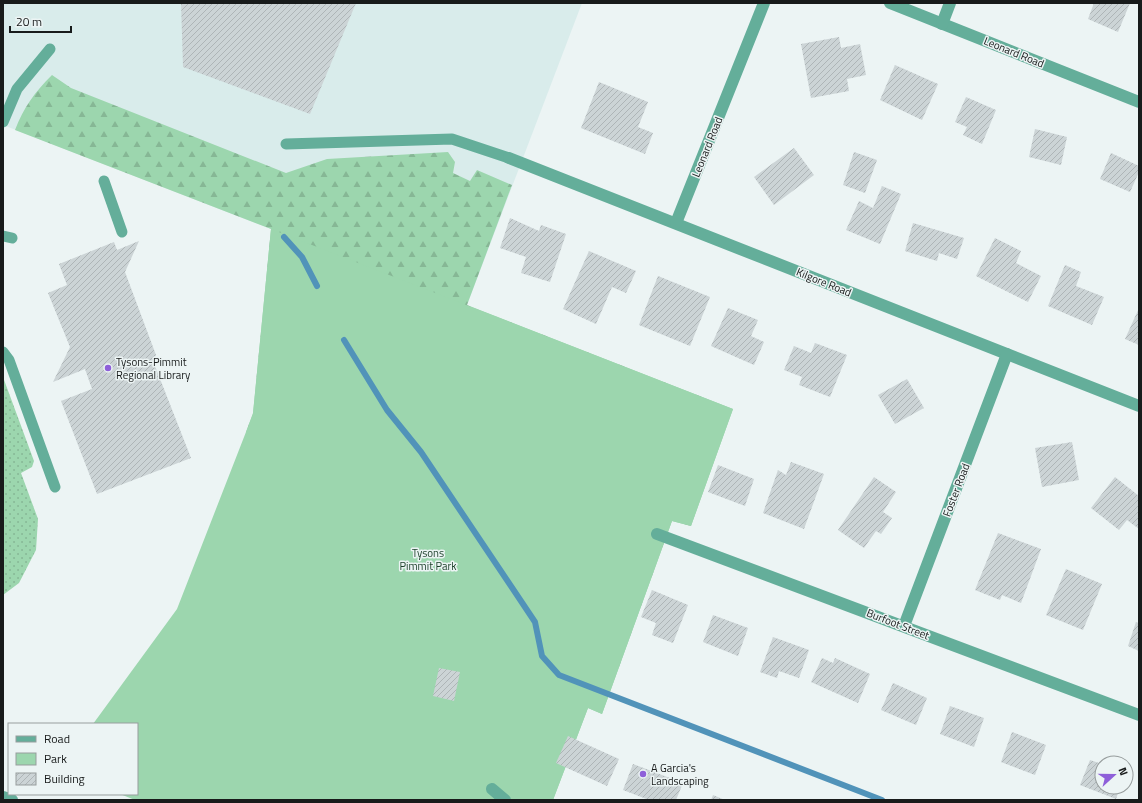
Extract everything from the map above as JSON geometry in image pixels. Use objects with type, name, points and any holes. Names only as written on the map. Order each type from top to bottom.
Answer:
[{"type":"street","name":"Leonard Road","points":[[676,223],[764,3]]},
{"type":"street","name":"Leonard Road","points":[[890,3],[1139,102]]},
{"type":"street","points":[[942,24],[950,3]]},
{"type":"street","name":"Kilgore Road","points":[[509,158],[1139,406]]},
{"type":"street","name":"Foster Road","points":[[904,626],[1007,354]]},
{"type":"street","name":"Burfoot Street","points":[[657,534],[1139,715]]},
{"type":"street","points":[[492,789],[505,800]]},
{"type":"street","points":[[3,797],[12,800]]},
{"type":"lane","points":[[3,122],[17,89],[50,49]]},
{"type":"lane","points":[[286,144],[452,139],[509,158]]},
{"type":"lane","points":[[104,181],[122,232]]},
{"type":"lane","points":[[3,352],[9,360],[55,487]]},
{"type":"shaded area","points":[[3,3],[582,3],[467,305],[3,125]]},
{"type":"green space","name":"Tysons Pimmit Park","points":[[52,75],[71,88],[286,173],[327,159],[448,152],[455,162],[453,173],[470,181],[477,170],[512,185],[467,305],[733,409],[691,526],[672,521],[602,714],[588,708],[553,800],[246,432],[253,413],[271,229],[15,130],[30,101]]},
{"type":"green space","name":"Tysons Pimmit Park","points":[[271,229],[733,409],[691,526],[672,521],[602,714],[588,708],[553,800],[135,800],[122,795],[138,795],[138,723],[94,723],[177,609],[253,414]]},
{"type":"green space","points":[[3,377],[34,461],[32,467],[21,473],[38,519],[36,550],[19,583],[3,595]]},
{"type":"building","points":[[181,3],[356,3],[310,114],[183,67]]},
{"type":"building","points":[[1094,3],[1130,3],[1118,32],[1088,19]]},
{"type":"building","points":[[839,37],[841,48],[860,44],[866,75],[847,79],[849,91],[811,98],[801,44]]},
{"type":"building","points":[[895,65],[938,84],[922,120],[880,100]]},
{"type":"building","points":[[599,82],[648,102],[638,127],[653,133],[645,154],[581,128]]},
{"type":"building","points":[[966,97],[996,110],[982,144],[963,135],[967,127],[955,122]]},
{"type":"building","points":[[1035,129],[1067,137],[1061,165],[1029,157]]},
{"type":"building","points":[[794,148],[814,175],[774,205],[754,177]]},
{"type":"building","points":[[854,152],[877,160],[865,193],[843,185]]},
{"type":"building","points":[[1111,153],[1139,166],[1139,172],[1130,192],[1100,179]]},
{"type":"building","points":[[882,186],[901,194],[880,244],[846,230],[859,201],[873,208]]},
{"type":"building","points":[[510,218],[539,231],[541,225],[566,234],[550,282],[521,273],[526,257],[500,248]]},
{"type":"building","points":[[913,223],[964,238],[957,259],[939,253],[937,261],[905,251]]},
{"type":"building","points":[[995,238],[1021,251],[1016,263],[1041,276],[1028,302],[976,276]]},
{"type":"building","name":"Tysons-Pimmit Regional Library","points":[[139,241],[125,272],[156,355],[152,364],[153,367],[155,366],[191,458],[97,494],[61,401],[92,389],[85,369],[53,382],[70,347],[48,293],[67,285],[59,264],[114,242],[117,250]]},
{"type":"building","points":[[589,251],[636,271],[626,293],[612,287],[596,324],[563,309]]},
{"type":"building","points":[[1065,265],[1081,272],[1076,286],[1104,297],[1092,325],[1048,306]]},
{"type":"building","points":[[658,276],[710,297],[690,346],[639,325]]},
{"type":"building","points":[[728,308],[758,320],[751,336],[764,342],[754,365],[711,346]]},
{"type":"building","points":[[1139,308],[1139,345],[1125,339]]},
{"type":"building","points":[[815,343],[847,355],[830,397],[799,385],[802,377],[784,370],[794,346],[811,353]]},
{"type":"building","points":[[907,379],[924,408],[895,424],[878,395]]},
{"type":"building","points":[[1072,442],[1079,480],[1042,487],[1035,448]]},
{"type":"building","points":[[791,462],[824,474],[804,529],[763,513],[778,470],[786,475]]},
{"type":"building","points":[[718,465],[754,479],[745,506],[708,492]]},
{"type":"building","points":[[874,477],[896,492],[883,512],[892,518],[881,534],[876,531],[864,548],[838,530]]},
{"type":"building","points":[[1115,477],[1139,496],[1139,529],[1127,520],[1119,530],[1091,508]]},
{"type":"building","points":[[998,533],[1041,549],[1021,603],[1002,595],[1000,600],[975,590]]},
{"type":"building","points":[[1066,569],[1102,584],[1083,630],[1046,615]]},
{"type":"building","points":[[652,590],[688,605],[673,643],[652,635],[656,623],[641,617]]},
{"type":"building","points":[[713,615],[748,628],[738,656],[703,642]]},
{"type":"building","points":[[1136,622],[1139,623],[1139,651],[1128,646]]},
{"type":"building","points":[[773,637],[809,650],[799,678],[779,671],[777,678],[760,672]]},
{"type":"building","points":[[822,658],[833,663],[835,658],[870,674],[858,703],[811,682]]},
{"type":"building","points":[[439,668],[460,672],[454,701],[433,696]]},
{"type":"building","points":[[893,683],[927,698],[916,725],[881,710]]},
{"type":"building","points":[[950,706],[984,718],[974,747],[940,734]]},
{"type":"building","points":[[1012,732],[1046,745],[1035,775],[1001,762]]},
{"type":"building","points":[[568,736],[619,759],[607,786],[556,763]]},
{"type":"building","points":[[1090,760],[1094,761],[1094,790],[1080,785]]},
{"type":"building","name":"A Garcia's Landscaping","points":[[633,764],[683,783],[676,800],[649,800],[623,790]]},
{"type":"building","points":[[713,795],[725,800],[711,800]]},
{"type":"building","points":[[1106,795],[1117,795],[1116,799]]},
{"type":"waterway","points":[[284,237],[302,257],[317,286]]},
{"type":"waterway","points":[[344,340],[387,410],[421,452],[535,622],[542,656],[559,675],[882,800]]},
{"type":"place","name":"Tysons-Pimmit Regional Library","points":[[108,368]]},
{"type":"place","name":"A Garcia's Landscaping","points":[[643,774]]}]
